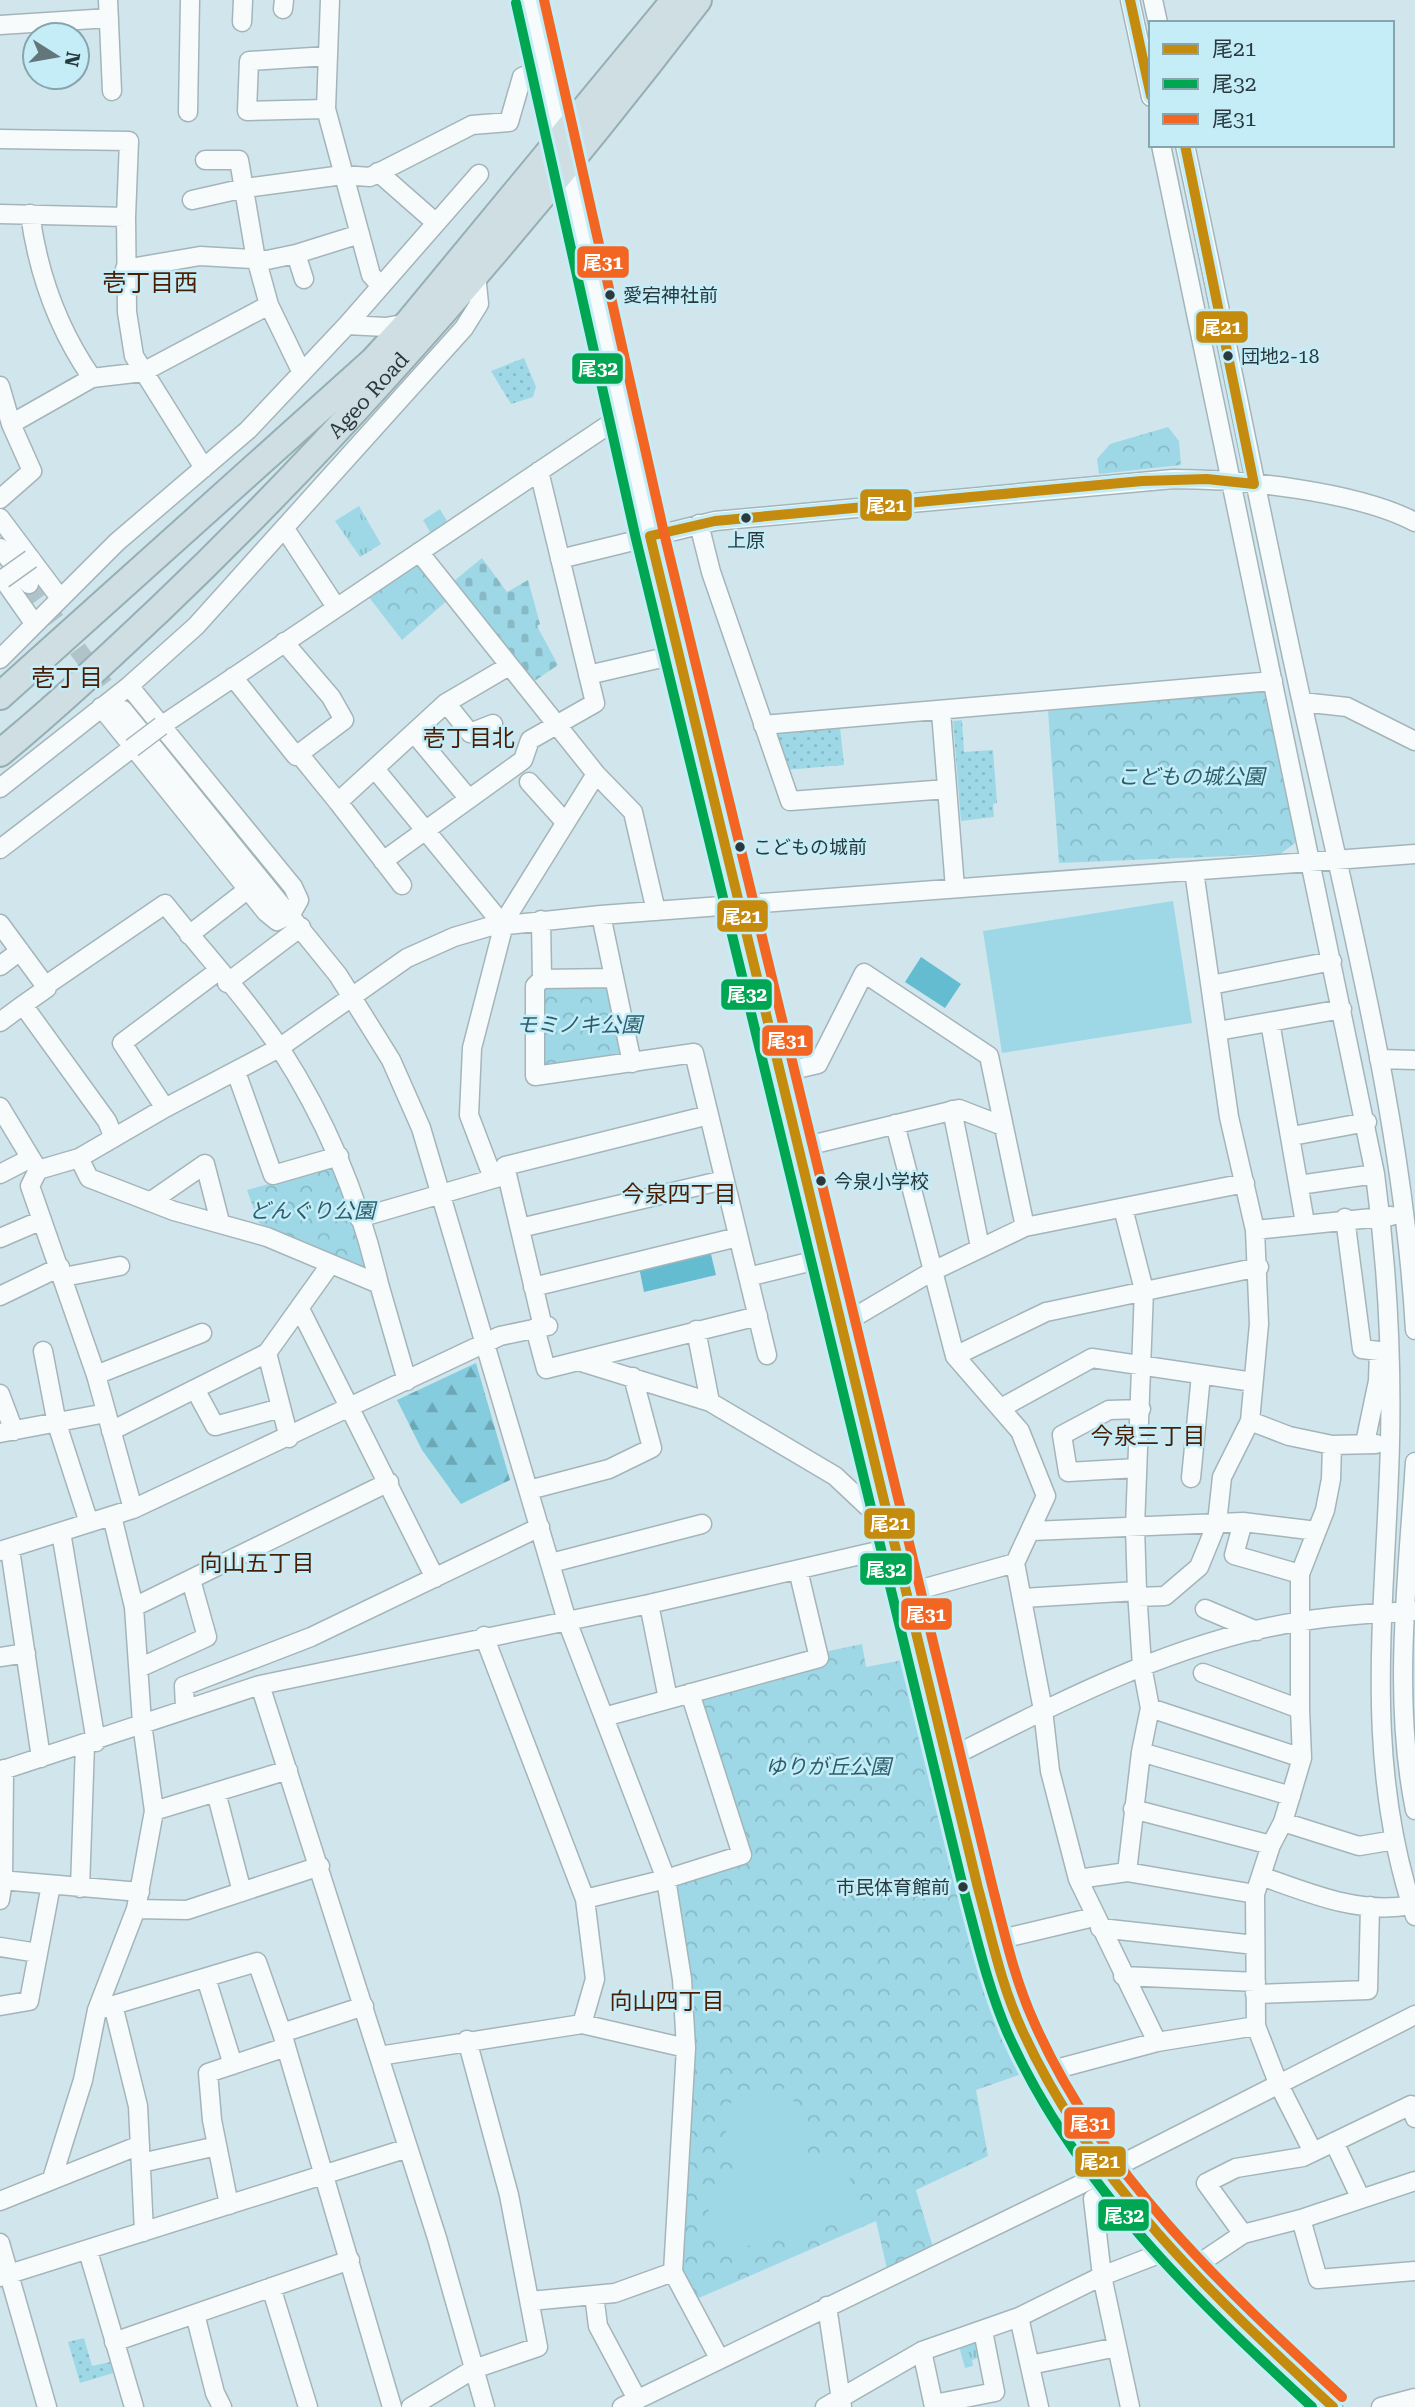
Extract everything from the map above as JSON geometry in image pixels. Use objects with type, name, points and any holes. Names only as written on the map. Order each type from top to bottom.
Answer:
[{"type":"highway","name":"Ageo Road","points":[[0,696],[353,379],[408,323],[675,0]]},
{"type":"highway","name":"Ageo Road","points":[[0,753],[79,688],[285,487],[359,409],[566,166],[698,0]]},
{"type":"street","points":[[188,112],[190,0]]},
{"type":"street","points":[[242,22],[243,0]]},
{"type":"street","points":[[330,0],[326,109],[371,275],[381,286]]},
{"type":"street","points":[[530,0],[650,536],[798,1148],[993,1941],[1022,2029],[1109,2180],[1188,2271],[1333,2407]]},
{"type":"street","points":[[1130,0],[1149,87]]},
{"type":"street","points":[[1153,0],[1158,21]]},
{"type":"street","points":[[0,25],[108,9],[112,91]]},
{"type":"street","points":[[326,109],[247,111],[249,61],[328,56]]},
{"type":"street","points":[[192,200],[245,188],[342,175],[370,177],[472,125],[509,122],[523,77],[544,67]]},
{"type":"street","points":[[0,139],[130,142],[125,270],[134,356],[204,468]]},
{"type":"street","points":[[1161,147],[1229,481],[1367,1122],[1381,1216],[1389,1318],[1390,1446],[1378,1678],[1381,1753],[1395,1840],[1413,1911],[1337,1902],[1261,1877]]},
{"type":"street","points":[[1185,147],[1254,484],[1337,859],[1410,1216],[1415,1330]]},
{"type":"street","points":[[205,160],[239,160],[256,257],[270,304],[302,373]]},
{"type":"street","points":[[378,173],[435,222]]},
{"type":"street","points":[[0,659],[117,542],[248,430],[347,325],[478,174]]},
{"type":"street","points":[[0,214],[126,217]]},
{"type":"street","points":[[30,214],[37,262],[56,312],[92,378]]},
{"type":"street","points":[[125,270],[200,256],[256,257],[267,260],[360,234]]},
{"type":"street","points":[[296,254],[304,279]]},
{"type":"street","points":[[0,788],[129,686],[196,626],[464,328],[479,304],[476,274]]},
{"type":"street","points":[[11,424],[92,378],[143,372],[270,304]]},
{"type":"street","points":[[347,325],[386,327],[408,323]]},
{"type":"street","points":[[0,386],[11,424],[32,471],[0,499]]},
{"type":"street","points":[[0,849],[161,726],[623,415]]},
{"type":"street","points":[[383,861],[523,761],[530,740],[556,722],[595,703],[539,471]]},
{"type":"street","points":[[560,559],[699,524],[1142,481],[1229,481],[1254,484],[1391,510],[1415,523]]},
{"type":"street","points":[[0,518],[60,598]]},
{"type":"street","points":[[699,524],[711,572],[790,801],[947,789]]},
{"type":"street","points":[[285,529],[336,607]]},
{"type":"street","points":[[0,548],[29,584]]},
{"type":"street","points":[[419,552],[596,774],[633,812],[656,911]]},
{"type":"street","points":[[31,559],[2,579],[34,623]]},
{"type":"street","points":[[233,677],[296,757],[344,720],[331,697],[284,642]]},
{"type":"street","points":[[588,675],[679,654]]},
{"type":"street","points":[[338,802],[446,703],[509,666]]},
{"type":"street","points":[[763,725],[941,712],[1273,681]]},
{"type":"street","points":[[129,686],[293,887],[299,900],[296,920],[223,977],[122,1043],[165,1108]]},
{"type":"street","points":[[1302,702],[1348,708],[1415,741]]},
{"type":"street","points":[[446,703],[470,733],[493,724]]},
{"type":"street","points":[[101,707],[247,890],[277,921],[296,920]]},
{"type":"street","points":[[123,710],[296,920],[352,995],[391,1060],[421,1128],[567,1620],[666,1879],[682,1979],[686,2048],[673,2272],[719,2358]]},
{"type":"street","points":[[941,712],[956,888]]},
{"type":"street","points":[[414,733],[469,799]]},
{"type":"street","points":[[299,754],[402,885]]},
{"type":"street","points":[[376,769],[504,923]]},
{"type":"street","points":[[596,774],[504,923],[469,1069],[469,1115],[500,1177],[520,1228],[542,1327],[546,1369],[758,1316]]},
{"type":"street","points":[[529,782],[565,822]]},
{"type":"street","points":[[0,1174],[34,1164],[79,1158],[165,1108],[279,1048],[407,958],[454,937],[504,923],[1415,854]]},
{"type":"street","points":[[1023,1598],[1137,1594],[1165,1596],[1199,1567],[1217,1523],[1222,1477],[1250,1421],[1259,1324],[1259,1267],[1255,1230],[1228,1117],[1219,1031],[1194,871]]},
{"type":"street","points":[[189,935],[247,890]]},
{"type":"street","points":[[0,1022],[45,986],[165,904],[279,1048],[306,1091],[339,1156],[407,1381]]},
{"type":"street","points":[[601,915],[632,1063]]},
{"type":"street","points":[[541,920],[542,979]]},
{"type":"street","points":[[0,923],[45,986]]},
{"type":"street","points":[[0,966],[20,951]]},
{"type":"street","points":[[1211,985],[1332,961]]},
{"type":"street","points":[[780,1073],[818,1064],[864,973],[989,1056],[1025,1227]]},
{"type":"street","points":[[614,978],[542,979],[535,986],[535,1076],[694,1053],[767,1355]]},
{"type":"street","points":[[23,1005],[107,1121],[114,1138]]},
{"type":"street","points":[[1219,1031],[1342,1009]]},
{"type":"street","points":[[1270,1022],[1306,1223]]},
{"type":"street","points":[[1379,1059],[1415,1060]]},
{"type":"street","points":[[236,1072],[273,1175],[339,1156]]},
{"type":"street","points":[[798,1148],[959,1109],[1003,1126]]},
{"type":"street","points":[[953,1110],[980,1247]]},
{"type":"street","points":[[2,1115],[34,1164],[30,1185],[96,1375],[133,1509]]},
{"type":"street","points":[[500,1177],[505,1166],[709,1115]]},
{"type":"street","points":[[1292,1136],[1367,1122]]},
{"type":"street","points":[[895,1124],[931,1272],[955,1356],[1020,1431],[1046,1496],[1015,1563],[1043,1710],[1050,1771],[1078,1880],[1157,2042]]},
{"type":"street","points":[[79,1158],[89,1178],[150,1202],[267,1237],[379,1284]]},
{"type":"street","points":[[150,1202],[205,1164],[220,1222]]},
{"type":"street","points":[[1298,1185],[1375,1174]]},
{"type":"street","points":[[359,1218],[500,1177]]},
{"type":"street","points":[[520,1228],[724,1180]]},
{"type":"street","points":[[841,1325],[931,1272],[1025,1227],[1245,1183]]},
{"type":"street","points":[[1123,1208],[1144,1290],[1142,1409],[1135,1527],[1142,1666],[1150,1709],[1141,1752],[1127,1872]]},
{"type":"street","points":[[1255,1230],[1345,1218],[1410,1216]]},
{"type":"street","points":[[1345,1218],[1362,1349],[1379,1351],[1378,1381],[1365,1443]]},
{"type":"street","points":[[0,1238],[42,1220]]},
{"type":"street","points":[[533,1287],[738,1237]]},
{"type":"street","points":[[748,1277],[825,1258]]},
{"type":"street","points":[[111,1431],[267,1353],[330,1265]]},
{"type":"street","points":[[0,1296],[62,1272],[120,1266]]},
{"type":"street","points":[[955,1356],[1046,1312],[1259,1267]]},
{"type":"street","points":[[300,1309],[435,1578]]},
{"type":"street","points":[[41,1758],[26,1653],[5,1550],[133,1509],[289,1438],[500,1336],[542,1327]]},
{"type":"street","points":[[696,1331],[710,1402]]},
{"type":"street","points":[[96,1375],[202,1333]]},
{"type":"street","points":[[43,1350],[57,1424],[89,1523]]},
{"type":"street","points":[[267,1353],[289,1438]]},
{"type":"street","points":[[1001,1408],[1091,1358],[1253,1382]]},
{"type":"street","points":[[578,1361],[710,1402],[835,1476],[868,1507],[885,1504]]},
{"type":"street","points":[[1191,1478],[1202,1434],[1201,1375]]},
{"type":"street","points":[[529,1490],[609,1469],[652,1448],[633,1377]]},
{"type":"street","points":[[195,1389],[215,1426],[281,1408]]},
{"type":"street","points":[[0,1394],[7,1432],[106,1413]]},
{"type":"street","points":[[1137,1468],[1068,1472],[1062,1435],[1109,1410],[1142,1409]]},
{"type":"street","points":[[1250,1421],[1289,1436],[1332,1445],[1365,1443],[1390,1446]]},
{"type":"street","points":[[1313,2152],[1278,2083],[1256,2026],[1255,1894],[1271,1845],[1283,1822],[1302,1758],[1300,1709],[1303,1621],[1300,1574],[1317,1531],[1331,1479],[1332,1445]]},
{"type":"street","points":[[1415,1462],[1411,1612],[1404,1689],[1407,1751],[1415,1810]]},
{"type":"street","points":[[134,1607],[389,1482]]},
{"type":"street","points":[[52,2179],[138,1900],[154,1811],[142,1723],[134,1607],[111,1516]]},
{"type":"street","points":[[1386,1522],[1413,1521]]},
{"type":"street","points":[[1032,1531],[1243,1522],[1317,1531]]},
{"type":"street","points":[[1243,1522],[1234,1555],[1300,1574]]},
{"type":"street","points":[[551,1563],[702,1524]]},
{"type":"street","points":[[185,1707],[184,1686],[312,1637],[540,1527]]},
{"type":"street","points":[[61,1532],[90,1743],[80,1888]]},
{"type":"street","points":[[0,1900],[2,1770],[90,1743],[185,1707],[261,1685],[484,1636],[649,1604],[895,1547]]},
{"type":"street","points":[[907,1593],[1015,1563]]},
{"type":"street","points":[[604,1717],[819,1658],[798,1570]]},
{"type":"street","points":[[139,1668],[208,1637],[191,1580]]},
{"type":"street","points":[[649,1604],[668,1699]]},
{"type":"street","points":[[1205,1609],[1256,1631]]},
{"type":"street","points":[[947,1759],[1043,1710],[1142,1666],[1210,1643],[1303,1621],[1411,1612]]},
{"type":"street","points":[[484,1636],[585,1899],[595,1979],[582,2024]]},
{"type":"street","points":[[1210,1643],[1210,1675],[1300,1709]]},
{"type":"street","points":[[0,1657],[26,1653]]},
{"type":"street","points":[[261,1685],[364,2006],[485,2407]]},
{"type":"street","points":[[585,1899],[666,1879],[742,1855],[690,1693]]},
{"type":"street","points":[[1150,1709],[1302,1758]]},
{"type":"street","points":[[1141,1752],[1291,1796]]},
{"type":"street","points":[[154,1811],[288,1770]]},
{"type":"street","points":[[216,1792],[242,1892]]},
{"type":"street","points":[[1133,1809],[1271,1845]]},
{"type":"street","points":[[1283,1822],[1359,1846],[1395,1840]]},
{"type":"street","points":[[2,1880],[80,1888],[187,1910],[320,1866]]},
{"type":"street","points":[[1078,1880],[1127,1872],[1255,1894]]},
{"type":"street","points":[[0,2006],[29,2001],[51,1885]]},
{"type":"street","points":[[1123,1976],[1256,1988],[1368,1990],[1370,1906]]},
{"type":"street","points":[[993,1941],[1097,1923],[1255,1945]]},
{"type":"street","points":[[0,1947],[38,1953]]},
{"type":"street","points":[[105,2008],[257,1962],[284,2040],[323,2177],[351,2260],[392,2407]]},
{"type":"street","points":[[206,1978],[233,2065]]},
{"type":"street","points":[[229,2205],[208,2073],[233,2065],[364,2006]]},
{"type":"street","points":[[105,2008],[131,2067],[138,2106],[144,2232]]},
{"type":"street","points":[[594,2295],[598,2326],[629,2403],[827,2306],[1109,2180],[1278,2083],[1415,2015]]},
{"type":"street","points":[[379,2056],[467,2040],[582,2024],[686,2048]]},
{"type":"street","points":[[1045,2072],[1157,2042],[1256,2026]]},
{"type":"street","points":[[411,2407],[474,2369],[538,2347],[509,2195],[467,2040]]},
{"type":"street","points":[[1242,2234],[1206,2183],[1236,2168],[1303,2157],[1410,2105],[1415,2118]]},
{"type":"street","points":[[1334,2142],[1360,2197]]},
{"type":"street","points":[[0,2201],[52,2179],[141,2154],[218,2146]]},
{"type":"street","points":[[5,2276],[408,2148]]},
{"type":"street","points":[[1109,2180],[1093,2199],[1102,2276],[1130,2407]]},
{"type":"street","points":[[1188,2271],[1242,2234],[1301,2219],[1360,2197],[1415,2181]]},
{"type":"street","points":[[1301,2219],[1318,2279],[1415,2271]]},
{"type":"street","points":[[0,2243],[5,2276],[47,2407]]},
{"type":"street","points":[[827,2306],[836,2404],[922,2351],[1019,2317],[1102,2276],[1168,2250]]},
{"type":"street","points":[[88,2251],[134,2407]]},
{"type":"street","points":[[114,2342],[351,2260]]},
{"type":"street","points":[[530,2301],[615,2293],[673,2272]]},
{"type":"street","points":[[271,2287],[308,2407]]},
{"type":"street","points":[[195,2314],[215,2393],[222,2407]]},
{"type":"street","points":[[1019,2317],[1039,2407]]},
{"type":"street","points":[[922,2351],[934,2406],[995,2392],[983,2331]]},
{"type":"street","points":[[1030,2365],[1117,2347]]},
{"type":"street","points":[[1381,2407],[1415,2398]]},
{"type":"green space","points":[[524,358],[536,387],[533,397],[511,404],[491,371]]},
{"type":"green space","points":[[1168,427],[1179,441],[1181,465],[1099,474],[1097,459],[1110,444]]},
{"type":"green space","points":[[359,506],[381,544],[360,557],[335,521]]},
{"type":"green space","points":[[440,509],[447,522],[446,527],[432,535],[423,520]]},
{"type":"green space","points":[[482,558],[507,592],[528,580],[540,624],[537,626],[558,665],[530,684],[449,585]]},
{"type":"green space","points":[[419,561],[449,599],[402,640],[368,596]]},
{"type":"green space","name":"こどもの城公園","points":[[1266,689],[1298,841],[1280,854],[1059,863],[1048,711]]},
{"type":"green space","points":[[962,720],[964,752],[993,750],[997,803],[993,804],[994,817],[961,821],[953,721]]},
{"type":"green space","points":[[840,727],[844,765],[785,770],[773,738],[776,732]]},
{"type":"green space","points":[[1173,901],[1192,1023],[1002,1053],[983,931]]},
{"type":"green space","name":"モミノキ公園","points":[[604,984],[611,988],[625,1054],[545,1070],[539,1065],[543,988]]},
{"type":"green space","name":"どんぐり公園","points":[[335,1166],[371,1271],[346,1268],[259,1223],[247,1190]]},
{"type":"green space","points":[[476,1363],[510,1480],[461,1504],[422,1450],[397,1400]]},
{"type":"green space","name":"ゆりが丘公園","points":[[862,1644],[866,1667],[903,1660],[959,1866],[1024,2073],[976,2090],[988,2156],[916,2190],[933,2247],[887,2269],[876,2221],[692,2301],[680,2274],[691,2042],[672,1884],[748,1856],[701,1703],[703,1696],[827,1665],[824,1652]]},
{"type":"green space","points":[[790,2087],[809,2162],[844,2155],[859,2218],[719,2253],[703,2188],[738,2180],[720,2106]]},
{"type":"green space","points":[[84,2338],[92,2366],[110,2362],[113,2373],[80,2383],[68,2342]]},
{"type":"green space","points":[[977,2340],[985,2356],[972,2360],[973,2366],[965,2368],[959,2346]]},
{"type":"shaded area","points":[[921,957],[961,984],[945,1008],[905,982]]},
{"type":"shaded area","points":[[710,1250],[716,1275],[644,1292],[639,1267]]},
{"type":"tunnel","points":[[29,584],[123,710]]},
{"type":"transit line","name":"尾31","points":[[544,0],[664,533],[992,1885],[1021,1988],[1061,2077],[1093,2129],[1129,2178],[1210,2270],[1342,2397]]},
{"type":"transit line","name":"尾21","points":[[1130,0],[1149,87]]},
{"type":"transit line","name":"尾32","points":[[516,3],[636,539],[983,1963],[1008,2034],[1035,2089],[1067,2140],[1103,2189],[1182,2281],[1312,2407]]},
{"type":"transit line","name":"尾21","points":[[650,536],[715,521],[1142,481],[1207,479],[1254,484],[1185,147]]},
{"type":"transit line","name":"尾21","points":[[650,536],[978,1888],[1008,1995],[1022,2030],[1050,2085],[1119,2187],[1200,2279],[1333,2407]]},
{"type":"place","name":"愛宕神社前","points":[[610,295]]},
{"type":"place","name":"団地2-18","points":[[1228,356]]},
{"type":"place","name":"上原","points":[[746,518]]},
{"type":"place","name":"こどもの城前","points":[[740,847]]},
{"type":"place","name":"今泉小学校","points":[[821,1181]]},
{"type":"place","name":"市民体育館前","points":[[963,1887]]},
{"type":"district","name":"壱丁目西","points":[[150,283]]},
{"type":"district","name":"壱丁目","points":[[67,678]]},
{"type":"district","name":"壱丁目北","points":[[469,738]]},
{"type":"district","name":"今泉四丁目","points":[[679,1194]]},
{"type":"district","name":"今泉三丁目","points":[[1148,1436]]},
{"type":"district","name":"向山五丁目","points":[[257,1563]]},
{"type":"district","name":"向山四丁目","points":[[667,2001]]}]
